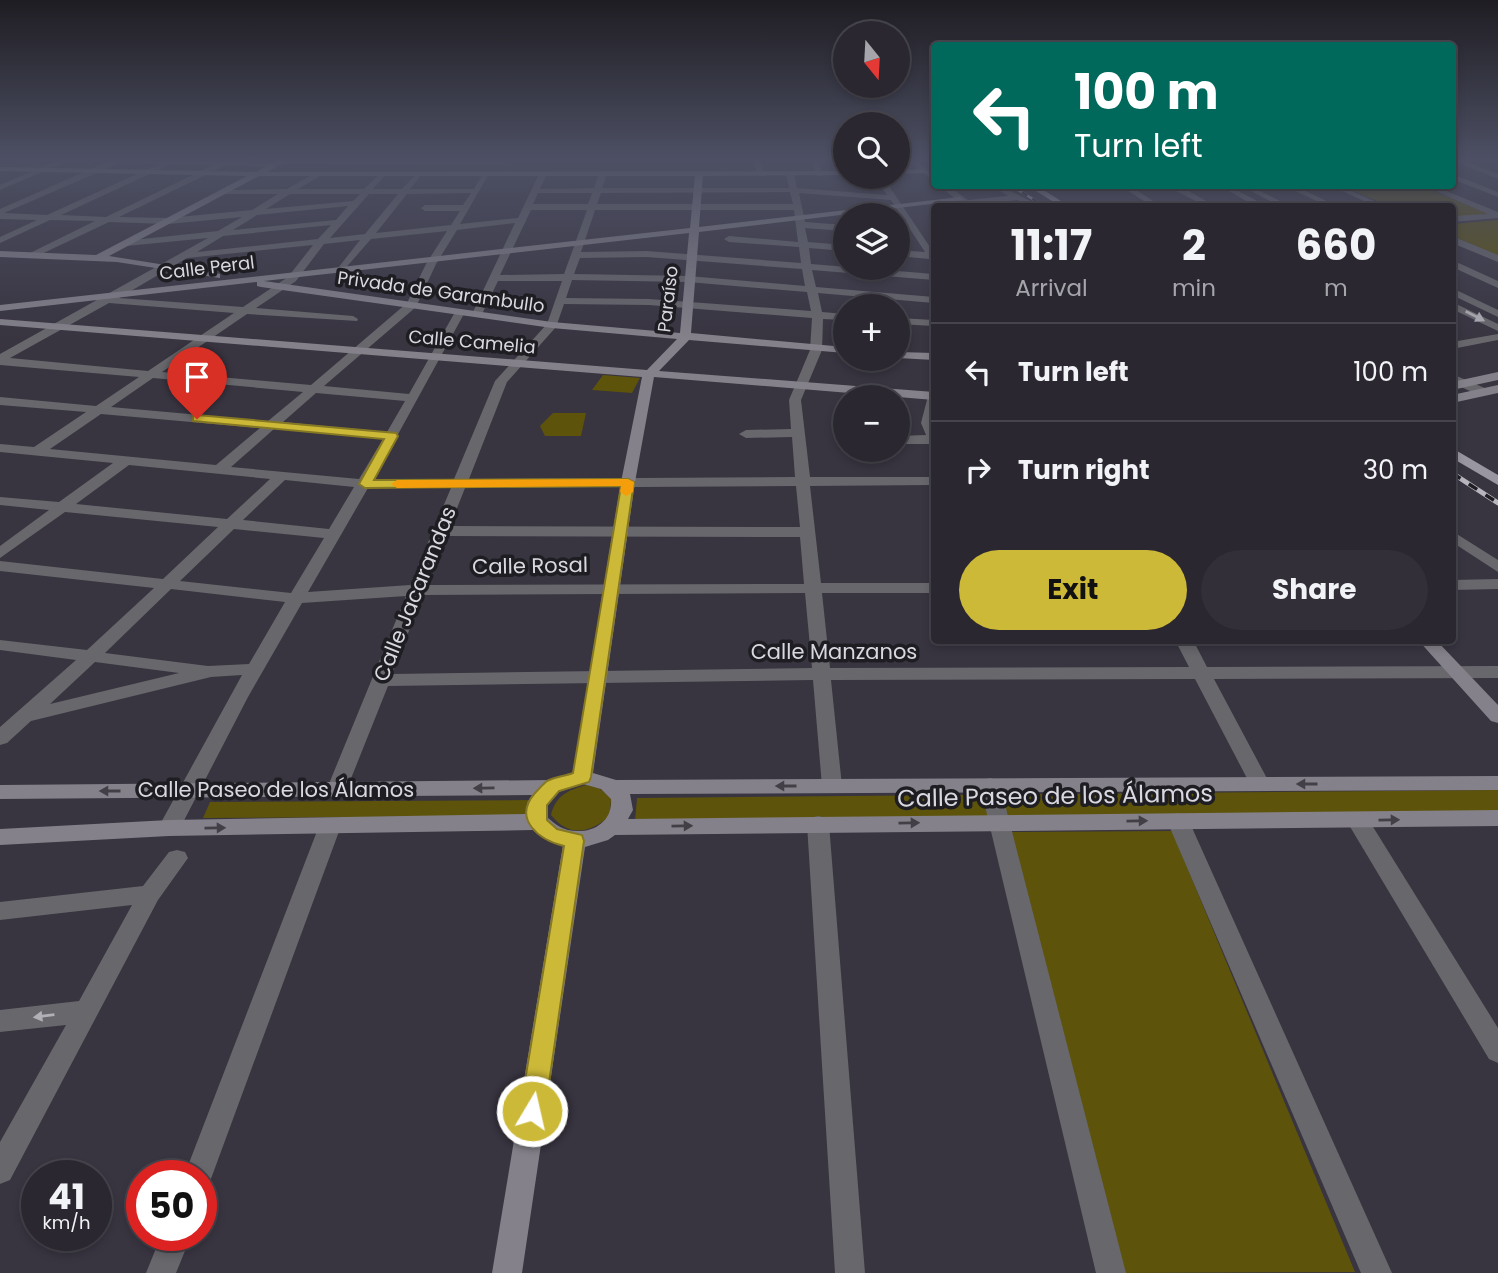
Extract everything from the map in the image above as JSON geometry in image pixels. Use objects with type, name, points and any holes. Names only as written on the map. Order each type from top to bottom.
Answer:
[{"type":"main road","points":[[98,258],[171,219]]},
{"type":"main road","name":"Paraíso","points":[[649,374],[685,338],[695,219]]},
{"type":"main road","name":"Calle Peral","points":[[1,318],[112,297],[237,280],[291,280],[433,261],[578,248],[788,219]]},
{"type":"main road","name":"Privada de Garambullo","points":[[3,255],[98,258],[252,283],[291,280],[412,305],[552,325],[833,350]]},
{"type":"main road","name":"Calle Peral","points":[[291,280],[343,268],[433,261]]},
{"type":"main road","name":"Calle Peral","points":[[112,297],[252,283]]},
{"type":"main road","name":"Calle Camelia","points":[[1,318],[58,327],[931,396]]},
{"type":"main road","points":[[910,356],[931,357]]},
{"type":"main road","points":[[582,777],[628,482],[649,374]]},
{"type":"main road","points":[[1456,383],[1498,376]]},
{"type":"main road","points":[[1456,398],[1498,388]]},
{"type":"main road","points":[[1456,455],[1498,481]]},
{"type":"main road","points":[[1430,644],[1498,717]]},
{"type":"main road","points":[[582,777],[601,779],[616,787],[624,800],[623,813],[613,827],[596,837],[575,841],[551,835],[537,822],[537,803],[552,786],[582,777]]},
{"type":"main road","name":"Calle Paseo de los Álamos","points":[[616,787],[1498,783]]},
{"type":"main road","name":"Calle Paseo de los Álamos","points":[[0,792],[336,791],[552,786]]},
{"type":"main road","name":"Calle Paseo de los Álamos","points":[[613,827],[1498,818]]},
{"type":"main road","name":"Calle Paseo de los Álamos","points":[[0,837],[169,828],[537,822]]},
{"type":"main road","points":[[507,1273],[575,841]]},
{"type":"street","points":[[0,240],[47,219]]},
{"type":"street","points":[[33,255],[106,219]]},
{"type":"street","points":[[119,219],[185,219]]},
{"type":"street","points":[[0,360],[165,268],[243,219]]},
{"type":"street","points":[[36,452],[291,280],[341,219]]},
{"type":"street","points":[[343,268],[382,219]]},
{"type":"street","points":[[219,470],[412,305],[433,261],[459,219]]},
{"type":"street","name":"Calle Jacarandas","points":[[336,791],[501,381],[552,325],[570,278],[587,219]]},
{"type":"street","points":[[799,219],[806,244],[806,265],[817,316],[817,348],[795,400],[832,786]]},
{"type":"street","points":[[805,219],[833,225]]},
{"type":"street","points":[[182,257],[522,220]]},
{"type":"street","points":[[477,314],[522,220]]},
{"type":"street","points":[[126,243],[339,222]]},
{"type":"street","points":[[910,229],[913,234],[930,244]]},
{"type":"street","points":[[729,239],[833,247]]},
{"type":"street","points":[[1456,241],[1498,259]]},
{"type":"street","points":[[578,248],[931,277]]},
{"type":"street","points":[[910,254],[931,257]]},
{"type":"street","points":[[1456,265],[1498,285]]},
{"type":"street","points":[[1456,278],[1498,275]]},
{"type":"street","points":[[495,278],[688,279],[931,300]]},
{"type":"street","points":[[1456,293],[1498,314]]},
{"type":"street","points":[[112,297],[353,319]]},
{"type":"street","points":[[561,301],[686,304],[833,317]]},
{"type":"street","points":[[1456,306],[1498,328]]},
{"type":"street","points":[[169,828],[253,669],[365,484],[460,312]]},
{"type":"street","points":[[910,322],[931,323]]},
{"type":"street","points":[[1456,343],[1498,337]]},
{"type":"street","points":[[0,360],[413,398]]},
{"type":"street","points":[[1456,383],[1483,392]]},
{"type":"street","points":[[0,401],[392,436]]},
{"type":"street","points":[[931,410],[928,423],[931,432]]},
{"type":"street","points":[[746,434],[799,433]]},
{"type":"street","points":[[910,440],[931,440]]},
{"type":"street","points":[[0,448],[365,484],[931,481]]},
{"type":"street","points":[[0,553],[125,461]]},
{"type":"street","points":[[0,738],[281,476]]},
{"type":"street","points":[[0,501],[334,534]]},
{"type":"street","points":[[440,531],[809,532]]},
{"type":"street","points":[[1456,538],[1498,567]]},
{"type":"street","name":"Calle Rosal","points":[[0,566],[295,598],[416,590],[931,588]]},
{"type":"street","points":[[1456,585],[1498,584]]},
{"type":"street","points":[[1186,644],[1260,784]]},
{"type":"street","points":[[0,645],[211,671],[253,669]]},
{"type":"street","points":[[0,721],[211,671]]},
{"type":"street","name":"Calle Manzanos","points":[[381,680],[821,674],[1498,672]]},
{"type":"street","points":[[990,785],[1111,1273]]},
{"type":"street","points":[[1357,820],[1498,1051]]},
{"type":"street","points":[[1178,821],[1377,1273]]},
{"type":"street","points":[[818,824],[850,1273]]},
{"type":"street","points":[[204,1160],[330,826]]},
{"type":"street","points":[[4,1157],[150,894],[177,858]]},
{"type":"street","points":[[0,911],[150,894]]},
{"type":"street","points":[[0,1021],[87,1011]]},
{"type":"street","points":[[161,1273],[170,1251]]},
{"type":"shaded area","points":[[1498,220],[1498,256],[1456,237],[1456,224]]},
{"type":"shaded area","points":[[603,375],[640,378],[632,393],[592,390]]},
{"type":"shaded area","points":[[553,413],[586,413],[581,436],[545,436],[540,426]]},
{"type":"shaded area","points":[[586,785],[599,788],[611,798],[610,816],[587,829],[572,830],[551,815],[553,808],[559,798]]},
{"type":"shaded area","points":[[1498,790],[1498,812],[635,821],[637,798]]},
{"type":"shaded area","points":[[530,800],[526,807],[528,816],[203,818],[210,802]]},
{"type":"shaded area","points":[[1172,831],[1355,1272],[1125,1273],[1011,832]]},
{"type":"railway","points":[[1456,476],[1498,503]]},
{"type":"slow traffic","points":[[397,484],[628,482],[626,492]]},
{"type":"route","points":[[197,419],[392,436],[365,484],[628,482],[582,777],[552,786],[537,803],[537,822],[551,835],[575,841],[532,1111]]}]
